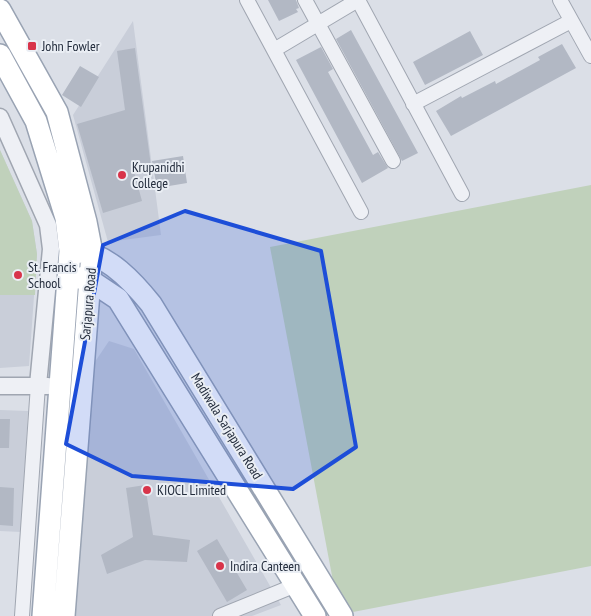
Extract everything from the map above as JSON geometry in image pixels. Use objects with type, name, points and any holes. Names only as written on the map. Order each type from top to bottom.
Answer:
[{"type":"main road","name":"Sarjapura Road","points":[[0,10],[57,112],[86,222],[92,253],[91,281],[79,394],[64,616]]},
{"type":"main road","name":"Sarjapura Road","points":[[0,55],[36,121],[66,218],[70,251],[44,616]]},
{"type":"main road","points":[[70,251],[92,253]]},
{"type":"main road","name":"Madiwala Sarjapura Road","points":[[92,253],[132,281],[152,304],[342,616]]},
{"type":"main road","name":"Madiwala Sarjapura Road","points":[[69,276],[91,281],[118,299],[315,616]]},
{"type":"street","points":[[247,0],[361,212]]},
{"type":"street","points":[[305,0],[393,160]]},
{"type":"street","points":[[274,50],[358,0],[462,194]]},
{"type":"street","points":[[560,0],[591,56]]},
{"type":"street","points":[[414,104],[571,20]]},
{"type":"street","points":[[0,117],[48,225],[51,249],[38,385],[22,616]]},
{"type":"street","points":[[0,386],[38,385],[61,387]]},
{"type":"street","points":[[220,616],[296,585]]},
{"type":"highlighted area","points":[[185,211],[321,251],[356,447],[293,489],[132,476],[66,444],[103,245]]},
{"type":"shaded area","name":"Krupanidhi College","points":[[133,21],[161,235],[108,242],[73,115]]},
{"type":"shaded area","name":"St. Francis School","points":[[0,150],[32,221],[37,254],[29,366],[0,368]]},
{"type":"shaded area","name":"KIOCL Limited","points":[[109,341],[134,349],[281,605],[252,616],[69,616],[86,375]]},
{"type":"shaded area","points":[[0,410],[28,411],[21,532],[0,531]]},
{"type":"green space","name":"St. Francis School","points":[[0,150],[32,221],[37,254],[35,295],[0,295]]},
{"type":"green space","points":[[591,185],[591,566],[353,612],[333,581],[270,247]]},
{"type":"building","points":[[268,0],[296,0],[299,8],[296,9],[298,12],[279,21]]},
{"type":"building","points":[[351,30],[418,153],[402,161],[336,39]]},
{"type":"building","points":[[470,31],[483,55],[425,85],[413,62]]},
{"type":"building","points":[[562,44],[576,68],[451,136],[436,111],[461,96],[462,98],[495,81],[496,84],[540,60],[538,57]]},
{"type":"building","points":[[321,47],[333,69],[328,72],[373,155],[378,152],[388,168],[362,183],[296,60]]},
{"type":"building","points":[[135,48],[151,166],[133,168],[142,201],[103,213],[77,124],[125,110],[117,51]]},
{"type":"building","points":[[80,66],[99,77],[81,107],[62,95]]},
{"type":"building","points":[[183,156],[187,183],[157,188],[152,161]]},
{"type":"building","points":[[0,419],[10,419],[9,448],[0,448]]},
{"type":"building","points":[[145,485],[153,535],[190,540],[187,562],[145,560],[107,574],[101,555],[133,537],[126,488]]},
{"type":"building","points":[[0,487],[14,488],[13,526],[0,525]]},
{"type":"building","points":[[217,539],[247,590],[227,602],[197,551]]},
{"type":"place","name":"John Fowler","points":[[32,46]]},
{"type":"place","name":"Krupanidhi College","points":[[122,175]]},
{"type":"place","name":"St. Francis School","points":[[18,275]]},
{"type":"place","name":"KIOCL Limited","points":[[147,490]]},
{"type":"place","name":"Indira Canteen","points":[[220,566]]}]
